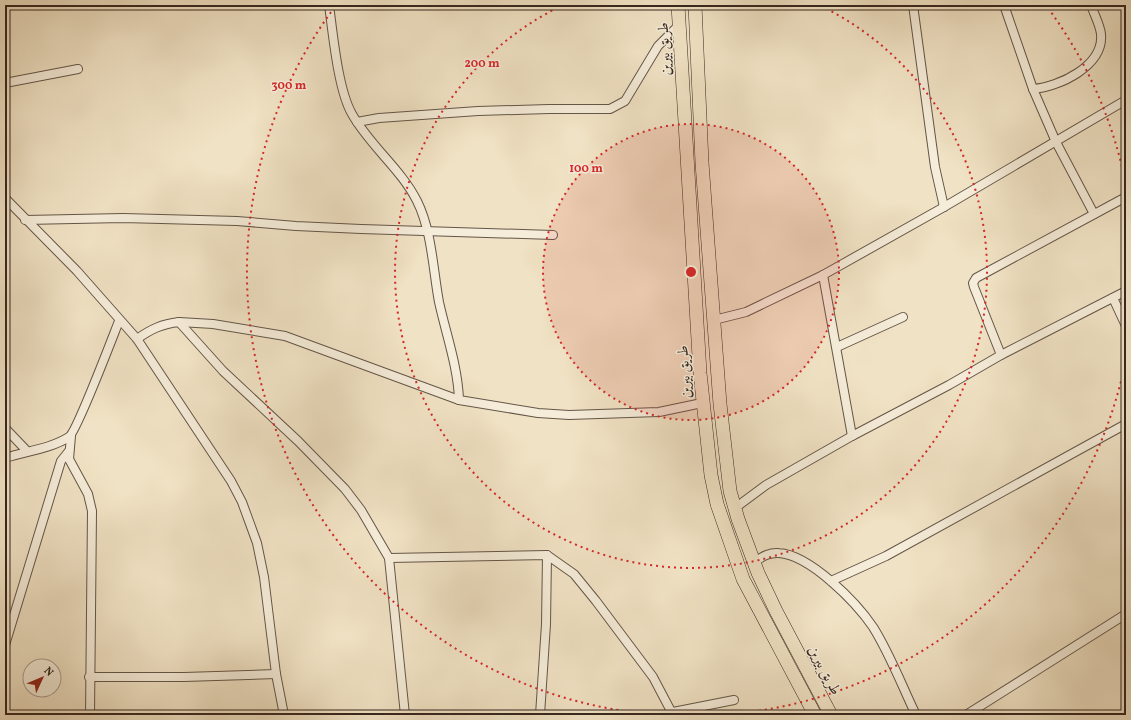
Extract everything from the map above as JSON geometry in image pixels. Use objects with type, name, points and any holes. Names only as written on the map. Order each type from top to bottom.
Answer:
[{"type":"main road","name":"طريق بيرين","points":[[678,5],[690,224],[702,403],[711,476],[717,504],[743,579],[815,715]]},
{"type":"main road","name":"طريق بيرين","points":[[695,5],[706,223],[723,437],[730,491],[754,562],[776,611],[830,715]]},
{"type":"main road","points":[[690,224],[706,223]]},
{"type":"street","points":[[329,5],[345,95],[349,109],[357,122],[412,193],[422,213],[427,232],[439,301],[456,369],[459,400]]},
{"type":"street","points":[[913,5],[934,167],[944,207]]},
{"type":"street","points":[[1004,5],[1033,89],[1056,142],[1094,214]]},
{"type":"street","points":[[1033,89],[1044,88],[1062,83],[1080,71],[1097,52],[1101,34],[1091,5]]},
{"type":"street","points":[[357,122],[379,118],[486,111],[610,109],[625,101],[658,46],[679,25]]},
{"type":"street","points":[[5,83],[78,68]]},
{"type":"street","points":[[714,320],[746,312],[823,275],[944,207],[1126,100]]},
{"type":"street","points":[[1002,355],[974,287],[973,283],[976,278],[1126,196]]},
{"type":"street","points":[[5,198],[77,272],[119,321],[137,339],[202,436],[242,502],[257,542],[264,577],[276,674],[284,715]]},
{"type":"street","points":[[25,220],[123,218],[237,221],[296,226],[427,232],[553,235]]},
{"type":"street","points":[[823,275],[852,436]]},
{"type":"street","points":[[735,508],[766,485],[852,436],[949,385],[1002,355],[1126,291]]},
{"type":"street","points":[[1113,298],[1126,326]]},
{"type":"street","points":[[837,347],[903,318]]},
{"type":"street","points":[[90,715],[89,677],[92,511],[88,494],[69,459],[69,451],[71,436],[119,321]]},
{"type":"street","points":[[137,339],[152,329],[164,324],[179,322],[213,324],[284,336],[459,400],[538,413],[569,415],[659,412],[702,403]]},
{"type":"street","points":[[179,322],[223,371],[298,441],[345,489],[361,510],[389,558],[405,715]]},
{"type":"street","points":[[831,581],[886,556],[1126,424]]},
{"type":"street","points":[[5,428],[27,451]]},
{"type":"street","points":[[5,458],[27,451],[51,446],[71,436]]},
{"type":"street","points":[[5,645],[61,461],[69,451]]},
{"type":"street","points":[[754,562],[767,554],[780,553],[799,560],[831,581],[872,627],[916,715]]},
{"type":"street","points":[[389,558],[547,555],[574,574],[596,601],[653,677],[673,714],[734,700]]},
{"type":"street","points":[[540,715],[546,624],[547,555]]},
{"type":"street","points":[[966,715],[1126,614]]},
{"type":"street","points":[[89,677],[184,678],[276,674]]}]
